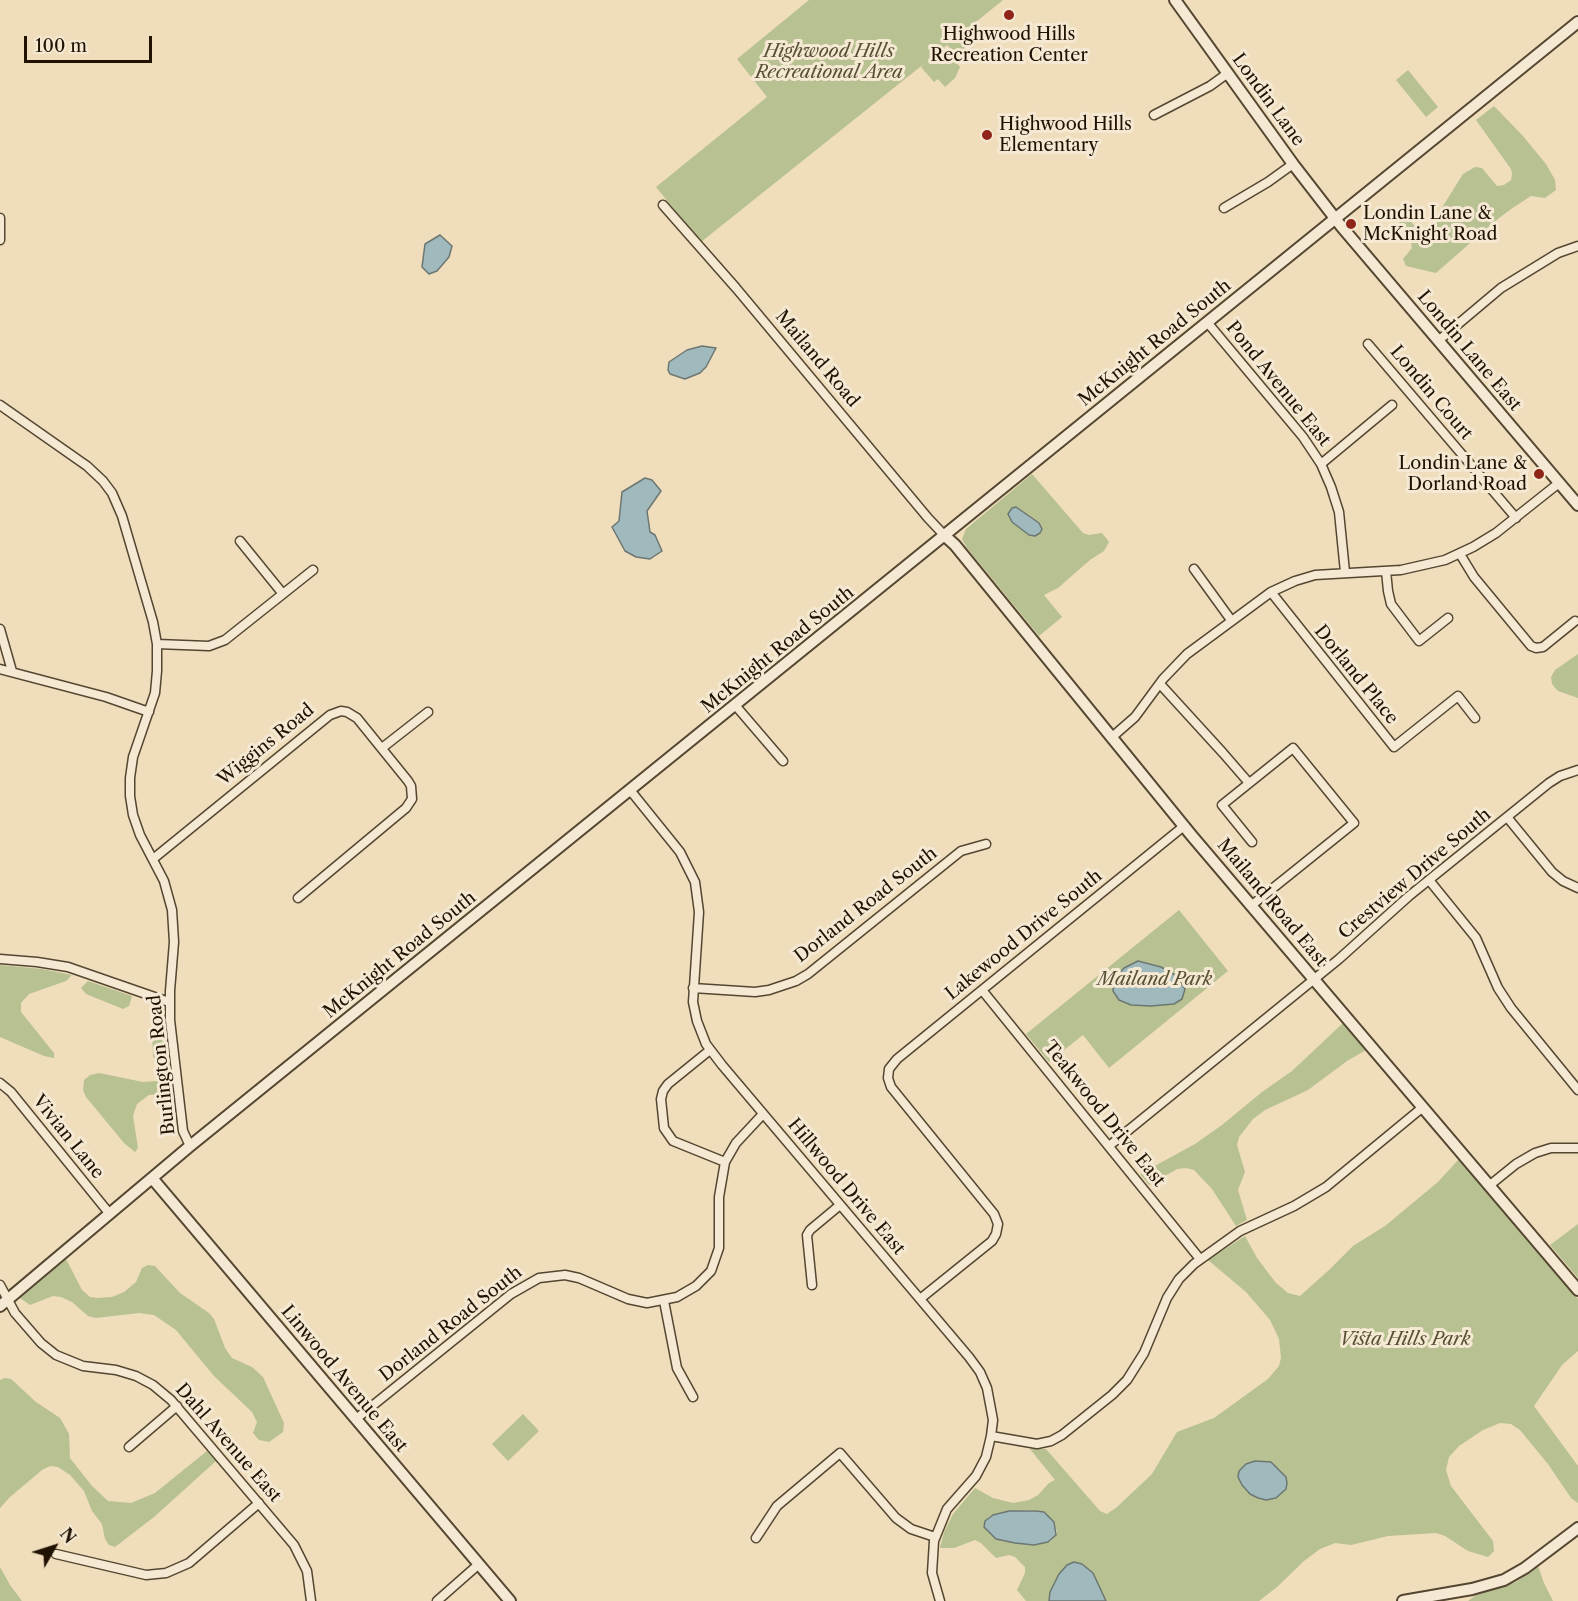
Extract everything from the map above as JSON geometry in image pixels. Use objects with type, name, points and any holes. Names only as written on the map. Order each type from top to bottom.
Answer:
[{"type":"street","name":"Londin Lane","points":[[1175,0],[1293,164],[1335,218]]},
{"type":"street","name":"McKnight Road South","points":[[4,1303],[190,1146],[1578,22]]},
{"type":"street","points":[[1154,115],[1210,86],[1228,73]]},
{"type":"street","points":[[1224,208],[1293,164]]},
{"type":"street","name":"Mailand Road","points":[[663,205],[944,535]]},
{"type":"street","points":[[0,218],[0,240]]},
{"type":"street","name":"Londin Lane East","points":[[1335,218],[1578,505]]},
{"type":"street","points":[[1438,341],[1501,288],[1558,253],[1578,246]]},
{"type":"street","name":"Pond Avenue East","points":[[1207,322],[1303,437],[1321,464],[1339,512],[1345,572]]},
{"type":"street","name":"Londin Court","points":[[1368,344],[1516,518]]},
{"type":"street","name":"Burlington Road","points":[[0,405],[87,466],[103,481],[120,510],[153,622],[158,671],[155,693],[133,757],[130,778],[133,814],[140,835],[164,881],[174,926],[170,1002],[183,1131],[190,1146]]},
{"type":"street","points":[[1321,464],[1392,405]]},
{"type":"street","points":[[1111,738],[1135,717],[1187,654],[1271,592],[1302,579],[1322,574],[1386,571],[1426,566],[1460,554],[1491,537],[1559,483]]},
{"type":"street","name":"Mailand Road East","points":[[944,535],[1184,826],[1578,1290]]},
{"type":"street","points":[[240,541],[283,594]]},
{"type":"street","points":[[1460,554],[1474,577],[1531,646],[1543,647],[1575,621]]},
{"type":"street","points":[[1194,569],[1231,620]]},
{"type":"street","points":[[157,644],[200,646],[218,644],[234,634],[312,570]]},
{"type":"street","points":[[1386,571],[1391,604],[1419,641],[1448,618]]},
{"type":"street","name":"Dorland Place","points":[[1271,592],[1394,747],[1458,696],[1475,718]]},
{"type":"street","points":[[0,629],[12,671]]},
{"type":"street","points":[[0,669],[106,697],[149,712]]},
{"type":"street","points":[[1160,684],[1249,783]]},
{"type":"street","points":[[735,705],[783,761]]},
{"type":"street","name":"Wiggins Road","points":[[153,859],[335,712],[347,712],[353,714],[411,786],[412,799],[409,804],[298,898]]},
{"type":"street","points":[[382,748],[428,712]]},
{"type":"street","points":[[1252,842],[1222,805],[1293,748],[1354,823],[1252,905]]},
{"type":"street","name":"Crestview Drive South","points":[[1109,1146],[1314,979],[1429,880],[1507,817],[1556,778],[1578,770]]},
{"type":"street","name":"Hillwood Drive East","points":[[630,790],[680,852],[695,882],[699,912],[693,988],[694,1005],[697,1021],[710,1050],[980,1372],[987,1388],[992,1408],[991,1436],[980,1469],[947,1509],[935,1537],[931,1557],[932,1573],[940,1601]]},
{"type":"street","points":[[1507,817],[1549,869],[1563,881],[1578,888]]},
{"type":"street","name":"Lakewood Drive South","points":[[920,1299],[993,1239],[998,1231],[998,1221],[893,1089],[887,1073],[894,1062],[1184,826]]},
{"type":"street","name":"Dorland Road South","points":[[693,988],[754,992],[769,990],[796,981],[808,974],[960,851],[986,844]]},
{"type":"street","points":[[1429,880],[1476,939],[1498,988],[1511,1008],[1576,1085]]},
{"type":"street","points":[[0,959],[68,967],[170,1002]]},
{"type":"street","name":"Teakwood Drive East","points":[[982,990],[1200,1259]]},
{"type":"street","points":[[710,1050],[668,1084],[663,1091],[661,1099],[664,1128],[673,1141],[725,1162]]},
{"type":"street","name":"Vivian Lane","points":[[0,1083],[11,1092],[109,1213]]},
{"type":"street","points":[[991,1436],[1034,1443],[1051,1441],[1062,1435],[1127,1380],[1140,1360],[1170,1292],[1200,1259],[1240,1231],[1301,1202],[1326,1187],[1423,1107]]},
{"type":"street","name":"Dorland Road South","points":[[356,1419],[511,1294],[539,1278],[565,1275],[591,1282],[639,1302],[677,1298],[696,1286],[711,1271],[716,1260],[720,1230],[720,1182],[725,1162],[736,1143],[763,1114]]},
{"type":"street","points":[[1490,1185],[1516,1164],[1535,1153],[1551,1148],[1578,1148]]},
{"type":"street","name":"Linwood Avenue East","points":[[152,1178],[510,1601]]},
{"type":"street","points":[[812,1285],[807,1235],[840,1205]]},
{"type":"street","name":"Dahl Avenue East","points":[[0,1285],[4,1303],[37,1339],[61,1358],[83,1366],[117,1370],[136,1376],[159,1389],[177,1406],[291,1541],[308,1576],[311,1601]]},
{"type":"street","points":[[664,1301],[677,1368],[693,1397]]},
{"type":"street","points":[[129,1447],[177,1406]]},
{"type":"street","points":[[756,1538],[777,1506],[840,1453],[896,1518],[911,1529],[935,1537]]},
{"type":"street","points":[[56,1554],[146,1575],[166,1573],[189,1563],[259,1503]]},
{"type":"street","points":[[1403,1601],[1458,1596],[1489,1585],[1515,1574],[1578,1528]]},
{"type":"street","points":[[437,1601],[479,1564]]},
{"type":"green space","name":"Highwood Hills Recreational Area","points":[[809,0],[1003,0],[966,30],[969,34],[966,51],[957,55],[947,45],[934,56],[949,54],[960,67],[955,78],[945,87],[938,79],[934,82],[921,67],[925,63],[701,242],[656,187],[767,97],[737,59]]},
{"type":"green space","points":[[1408,70],[1438,107],[1426,117],[1396,80]]},
{"type":"green space","points":[[1494,106],[1546,164],[1555,180],[1556,190],[1545,198],[1531,196],[1511,209],[1436,273],[1406,266],[1403,259],[1412,248],[1399,224],[1401,218],[1409,220],[1420,231],[1424,230],[1438,214],[1463,174],[1475,167],[1482,168],[1497,186],[1504,185],[1511,180],[1511,169],[1476,120]]},
{"type":"green space","points":[[1032,474],[1083,533],[1089,535],[1102,533],[1109,542],[1104,551],[1058,588],[1044,595],[1062,617],[1039,636],[962,539],[966,529]]},
{"type":"green space","points":[[1578,654],[1578,698],[1558,691],[1552,684],[1551,677],[1555,670]]},
{"type":"green space","name":"Mailand Park","points":[[1179,910],[1228,971],[1109,1068],[1083,1035],[1049,1062],[1026,1034]]},
{"type":"green space","points":[[0,965],[42,969],[72,975],[66,981],[29,994],[21,1003],[21,1012],[54,1053],[54,1058],[0,1037]]},
{"type":"green space","points":[[88,981],[132,996],[129,1006],[123,1009],[86,994],[81,988]]},
{"type":"green space","points":[[1343,1023],[1366,1050],[1308,1090],[1265,1110],[1253,1119],[1239,1137],[1237,1145],[1245,1172],[1238,1190],[1247,1220],[1236,1226],[1212,1189],[1194,1170],[1177,1169],[1149,1185],[1140,1174],[1195,1144],[1222,1125],[1292,1071]]},
{"type":"green space","points":[[158,1026],[164,1026],[168,1065],[165,1066],[158,1065],[153,1056],[152,1033]]},
{"type":"green space","points":[[99,1073],[143,1082],[170,1080],[171,1094],[149,1095],[137,1104],[133,1116],[138,1148],[135,1152],[124,1143],[86,1097],[83,1090],[84,1080],[90,1075]]},
{"type":"green space","name":"Vista Hills Park","points":[[1459,1159],[1578,1299],[1578,1351],[1562,1365],[1534,1406],[1578,1466],[1578,1503],[1571,1498],[1548,1464],[1520,1430],[1511,1424],[1500,1423],[1483,1430],[1459,1446],[1449,1457],[1446,1470],[1451,1486],[1493,1541],[1494,1551],[1488,1557],[1468,1551],[1436,1533],[1388,1536],[1351,1545],[1335,1543],[1320,1549],[1304,1561],[1259,1601],[1106,1601],[1093,1573],[1082,1564],[1074,1562],[1065,1567],[1049,1601],[1026,1601],[1017,1590],[1025,1573],[1025,1567],[1015,1557],[1009,1555],[996,1558],[975,1540],[954,1548],[940,1548],[944,1532],[953,1514],[975,1488],[993,1498],[1013,1503],[1029,1500],[1055,1480],[1030,1449],[1046,1449],[1100,1511],[1107,1514],[1152,1474],[1177,1432],[1214,1418],[1268,1379],[1279,1366],[1281,1358],[1279,1339],[1270,1320],[1246,1292],[1208,1260],[1245,1236],[1257,1258],[1276,1283],[1288,1293],[1300,1296],[1353,1246],[1385,1226],[1438,1182]],"holes":[[[1041,1511],[1052,1519],[1057,1532],[1051,1541],[1030,1545],[1001,1541],[988,1517],[1003,1512]]]},
{"type":"green space","points":[[1578,1224],[1578,1278],[1550,1245]]},
{"type":"green space","points":[[66,1259],[82,1290],[90,1297],[98,1298],[112,1297],[124,1292],[136,1282],[142,1268],[148,1265],[155,1266],[180,1293],[209,1313],[232,1358],[252,1367],[263,1377],[284,1423],[283,1432],[269,1442],[259,1440],[253,1433],[257,1422],[252,1412],[214,1376],[176,1330],[154,1315],[139,1313],[96,1318],[88,1316],[72,1302],[61,1297],[53,1296],[30,1305],[20,1298]]},
{"type":"green space","points":[[11,1379],[36,1402],[60,1418],[69,1434],[70,1458],[92,1486],[108,1501],[131,1503],[155,1493],[207,1451],[216,1461],[154,1517],[115,1547],[109,1545],[105,1539],[102,1524],[92,1511],[84,1491],[70,1475],[58,1467],[50,1466],[42,1470],[0,1508],[0,1380]]},
{"type":"green space","points":[[523,1414],[539,1431],[508,1461],[492,1444]]},
{"type":"green space","points":[[1538,1566],[1553,1601],[1468,1601],[1476,1595],[1516,1582]]},
{"type":"green space","points":[[0,1567],[10,1585],[22,1601],[0,1601]]},
{"type":"water","points":[[440,235],[452,246],[449,257],[437,271],[429,274],[422,267],[425,244]]},
{"type":"water","points":[[702,346],[716,348],[706,367],[700,373],[685,379],[670,374],[669,362],[687,350]]},
{"type":"water","points":[[645,478],[652,480],[661,491],[647,511],[650,532],[655,535],[662,551],[650,559],[636,557],[625,551],[612,527],[619,521],[622,492]]},
{"type":"water","points":[[1016,507],[1039,523],[1042,529],[1040,533],[1035,536],[1029,535],[1012,522],[1008,514],[1012,508]]},
{"type":"water","points":[[1138,961],[1161,967],[1175,975],[1185,989],[1182,999],[1174,1004],[1151,1006],[1131,1005],[1119,1000],[1113,991],[1114,980],[1124,968]]},
{"type":"water","points":[[1255,1461],[1271,1462],[1286,1477],[1286,1489],[1276,1498],[1266,1500],[1258,1498],[1250,1494],[1242,1485],[1238,1477],[1239,1471],[1246,1464]]},
{"type":"water","points":[[1009,1511],[1044,1512],[1054,1522],[1056,1535],[1048,1542],[1034,1545],[996,1539],[984,1527],[985,1521],[993,1515]]},
{"type":"water","points":[[1074,1562],[1082,1564],[1093,1573],[1106,1601],[1049,1601],[1050,1592],[1059,1574],[1067,1565]]},
{"type":"place","name":"Highwood Hills Recreation Center","points":[[1009,15]]},
{"type":"place","name":"Highwood Hills Elementary","points":[[987,135]]},
{"type":"place","name":"Londin Lane & McKnight Road","points":[[1351,224]]},
{"type":"place","name":"Londin Lane & Dorland Road","points":[[1539,474]]}]
